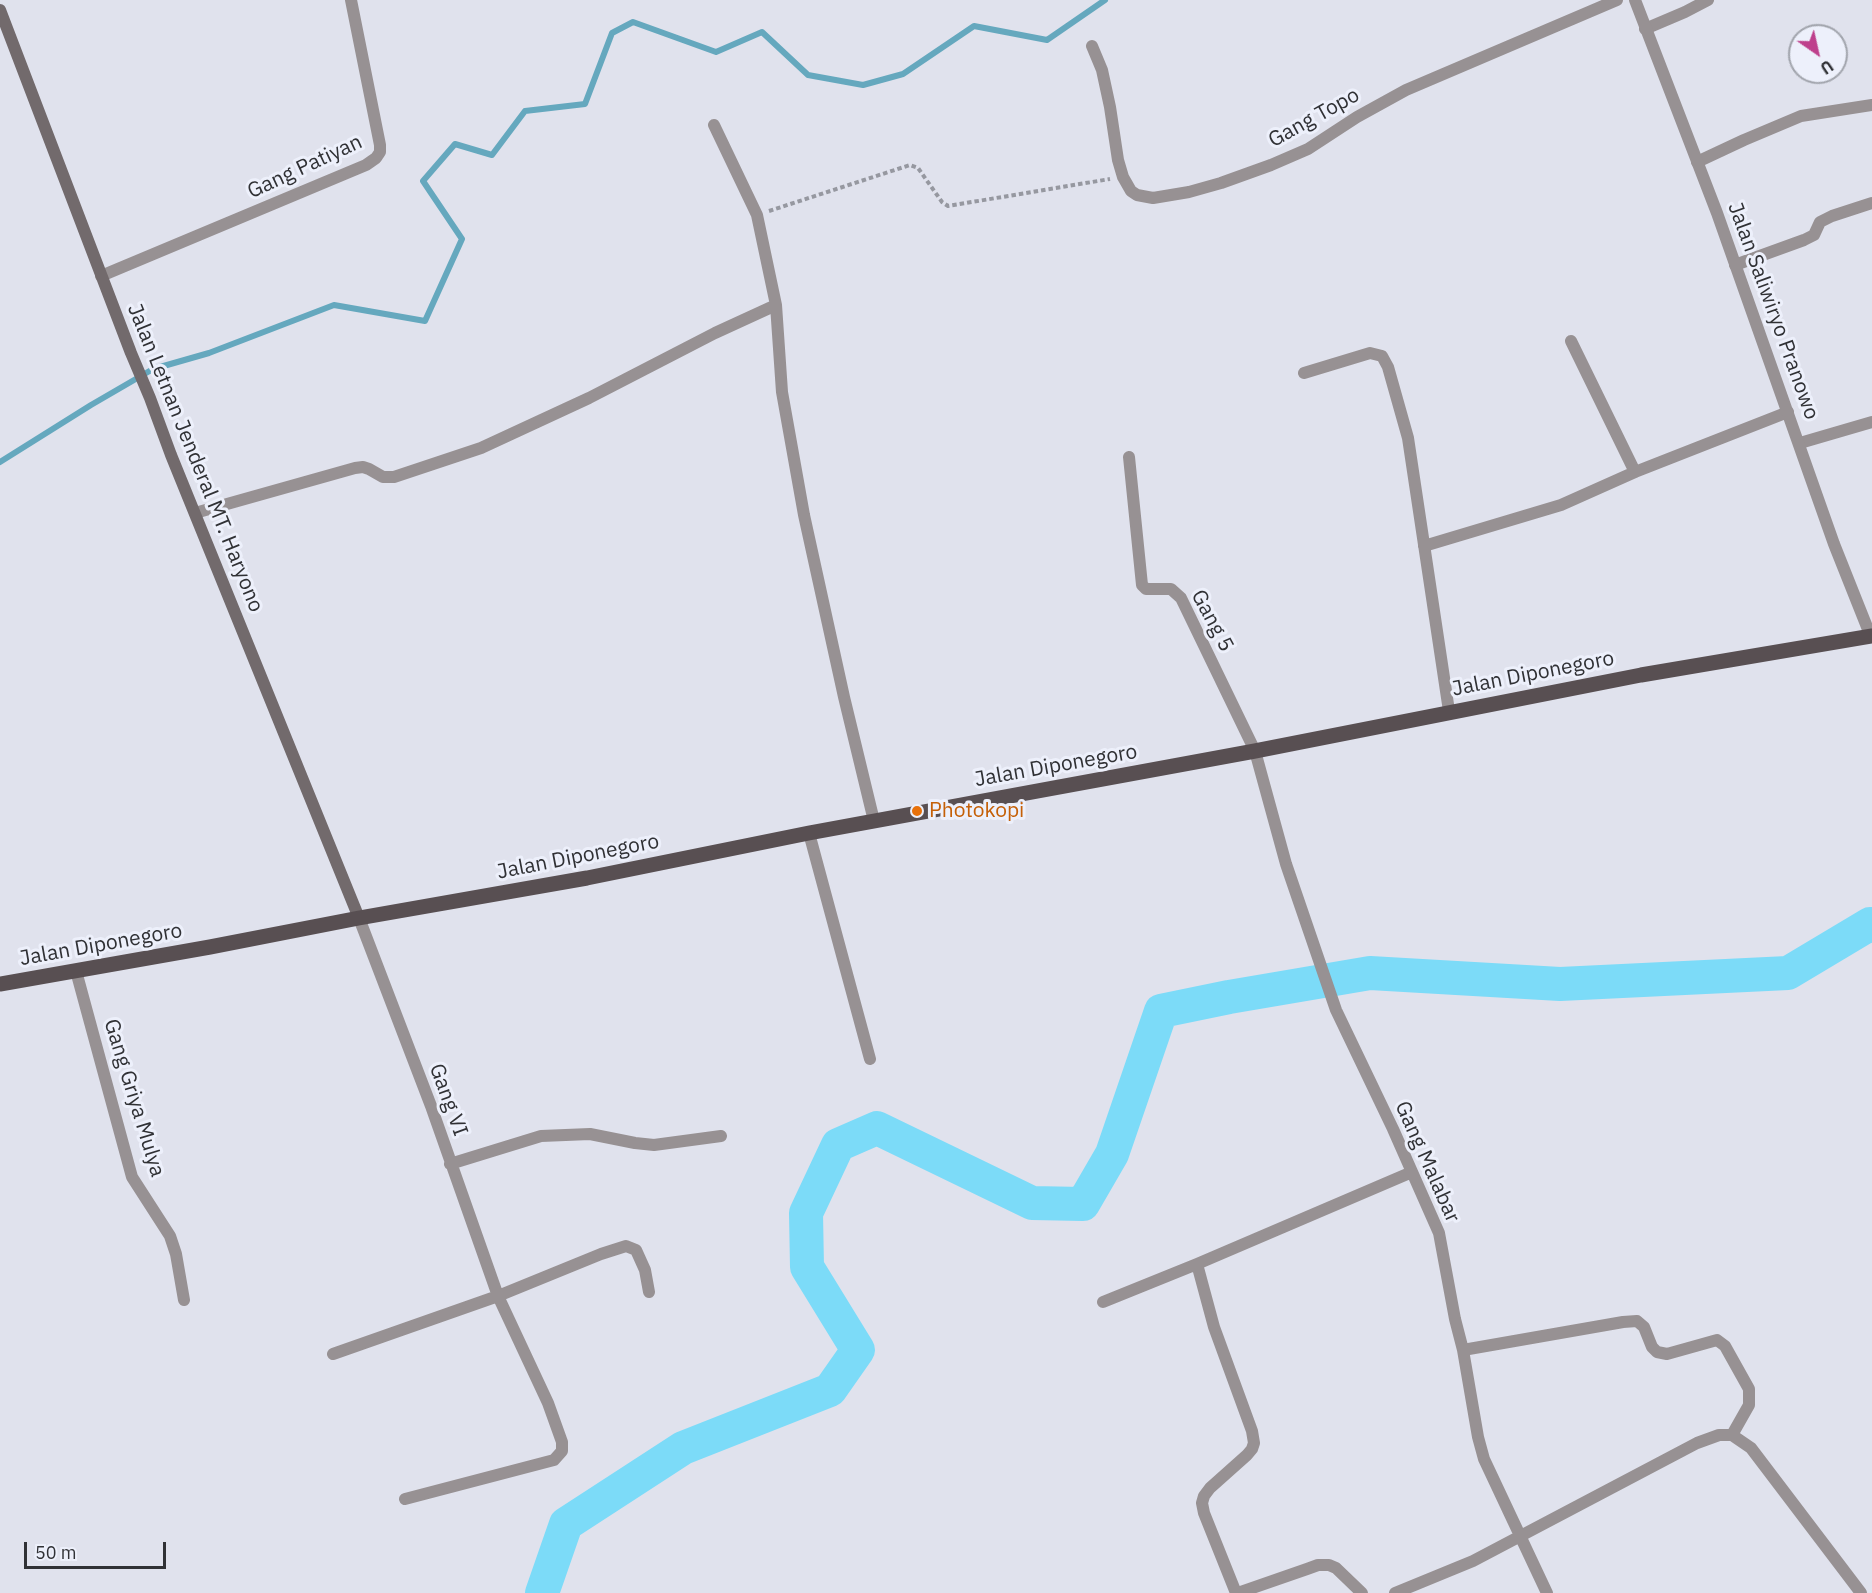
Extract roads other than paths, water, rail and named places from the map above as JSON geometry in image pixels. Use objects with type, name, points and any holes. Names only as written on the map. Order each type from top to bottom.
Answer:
[{"type":"main road","name":"Jalan Letnan Jenderal MT. Haryono","points":[[0,10],[130,353],[359,918]]},
{"type":"main road","name":"Jalan Diponegoro","points":[[0,984],[587,878],[809,832],[1255,751],[1641,675],[1872,637]]},
{"type":"street","name":"Gang Patiyan","points":[[101,276],[366,165],[376,158],[380,152],[380,146],[351,0]]},
{"type":"street","name":"Gang Topo","points":[[1092,46],[1102,70],[1123,177],[1131,191],[1145,198],[1189,192],[1221,183],[1308,149],[1357,117],[1406,90],[1617,0]]},
{"type":"street","name":"Jalan Saliwiryo Pranowo","points":[[1635,0],[1735,265],[1834,544],[1872,637]]},
{"type":"street","points":[[1645,28],[1708,0]]},
{"type":"street","points":[[1697,162],[1801,116],[1872,105]]},
{"type":"street","points":[[714,125],[757,215],[776,305],[782,392],[804,515],[874,821]]},
{"type":"street","points":[[1735,265],[1804,240],[1814,235],[1820,222],[1872,203]]},
{"type":"street","points":[[195,513],[355,468],[363,467],[383,477],[394,477],[481,448],[589,398],[715,333],[776,305]]},
{"type":"street","points":[[1571,341],[1635,472]]},
{"type":"street","points":[[1304,373],[1370,353],[1382,356],[1388,367],[1408,438],[1449,711]]},
{"type":"street","points":[[1424,546],[1561,506],[1635,472],[1788,412]]},
{"type":"street","points":[[1800,443],[1872,422]]},
{"type":"street","name":"Gang 5","points":[[1129,457],[1142,585],[1146,589],[1172,589],[1181,598],[1255,751]]},
{"type":"street","name":"Gang Malabar","points":[[1255,751],[1286,864],[1336,1010],[1438,1233],[1484,1459],[1547,1593]]},
{"type":"street","points":[[809,832],[870,1059]]},
{"type":"street","name":"Gang VI","points":[[359,918],[431,1106],[498,1296],[548,1403],[562,1442],[562,1451],[554,1460],[405,1498]]},
{"type":"street","name":"Gang Griya Mulya","points":[[76,971],[132,1177],[170,1236],[176,1254],[184,1300]]},
{"type":"street","points":[[450,1164],[541,1136],[590,1134],[654,1145],[721,1136]]},
{"type":"street","points":[[1103,1302],[1412,1172]]},
{"type":"street","points":[[333,1354],[498,1296],[626,1246],[636,1250],[645,1270],[649,1292]]},
{"type":"street","points":[[1197,1264],[1214,1327],[1252,1431],[1254,1443],[1247,1455],[1210,1488],[1202,1503],[1237,1593],[1307,1569],[1329,1565],[1336,1568],[1362,1593]]},
{"type":"street","points":[[1463,1350],[1637,1321],[1644,1328],[1652,1347],[1657,1352],[1667,1354],[1717,1340],[1725,1346],[1749,1389],[1749,1405],[1732,1435]]},
{"type":"street","points":[[1395,1593],[1473,1561],[1697,1443],[1719,1435],[1732,1435],[1751,1448],[1861,1593]]},
{"type":"waterway","points":[[0,462],[153,369],[209,353],[334,305],[425,321],[462,239],[423,181],[455,144],[492,155],[525,111],[585,104],[612,33],[633,22],[716,52],[762,32],[808,75],[863,85],[903,74],[974,26],[1047,40],[1105,0]]},
{"type":"waterway","points":[[542,1593],[566,1524],[683,1448],[830,1390],[858,1350],[807,1267],[806,1213],[838,1145],[877,1128],[1032,1203],[1083,1204],[1112,1154],[1161,1011],[1370,973],[1560,984],[1788,973],[1870,924],[1872,926]]},
{"type":"place","name":"Photokopi","points":[[917,811]]}]
